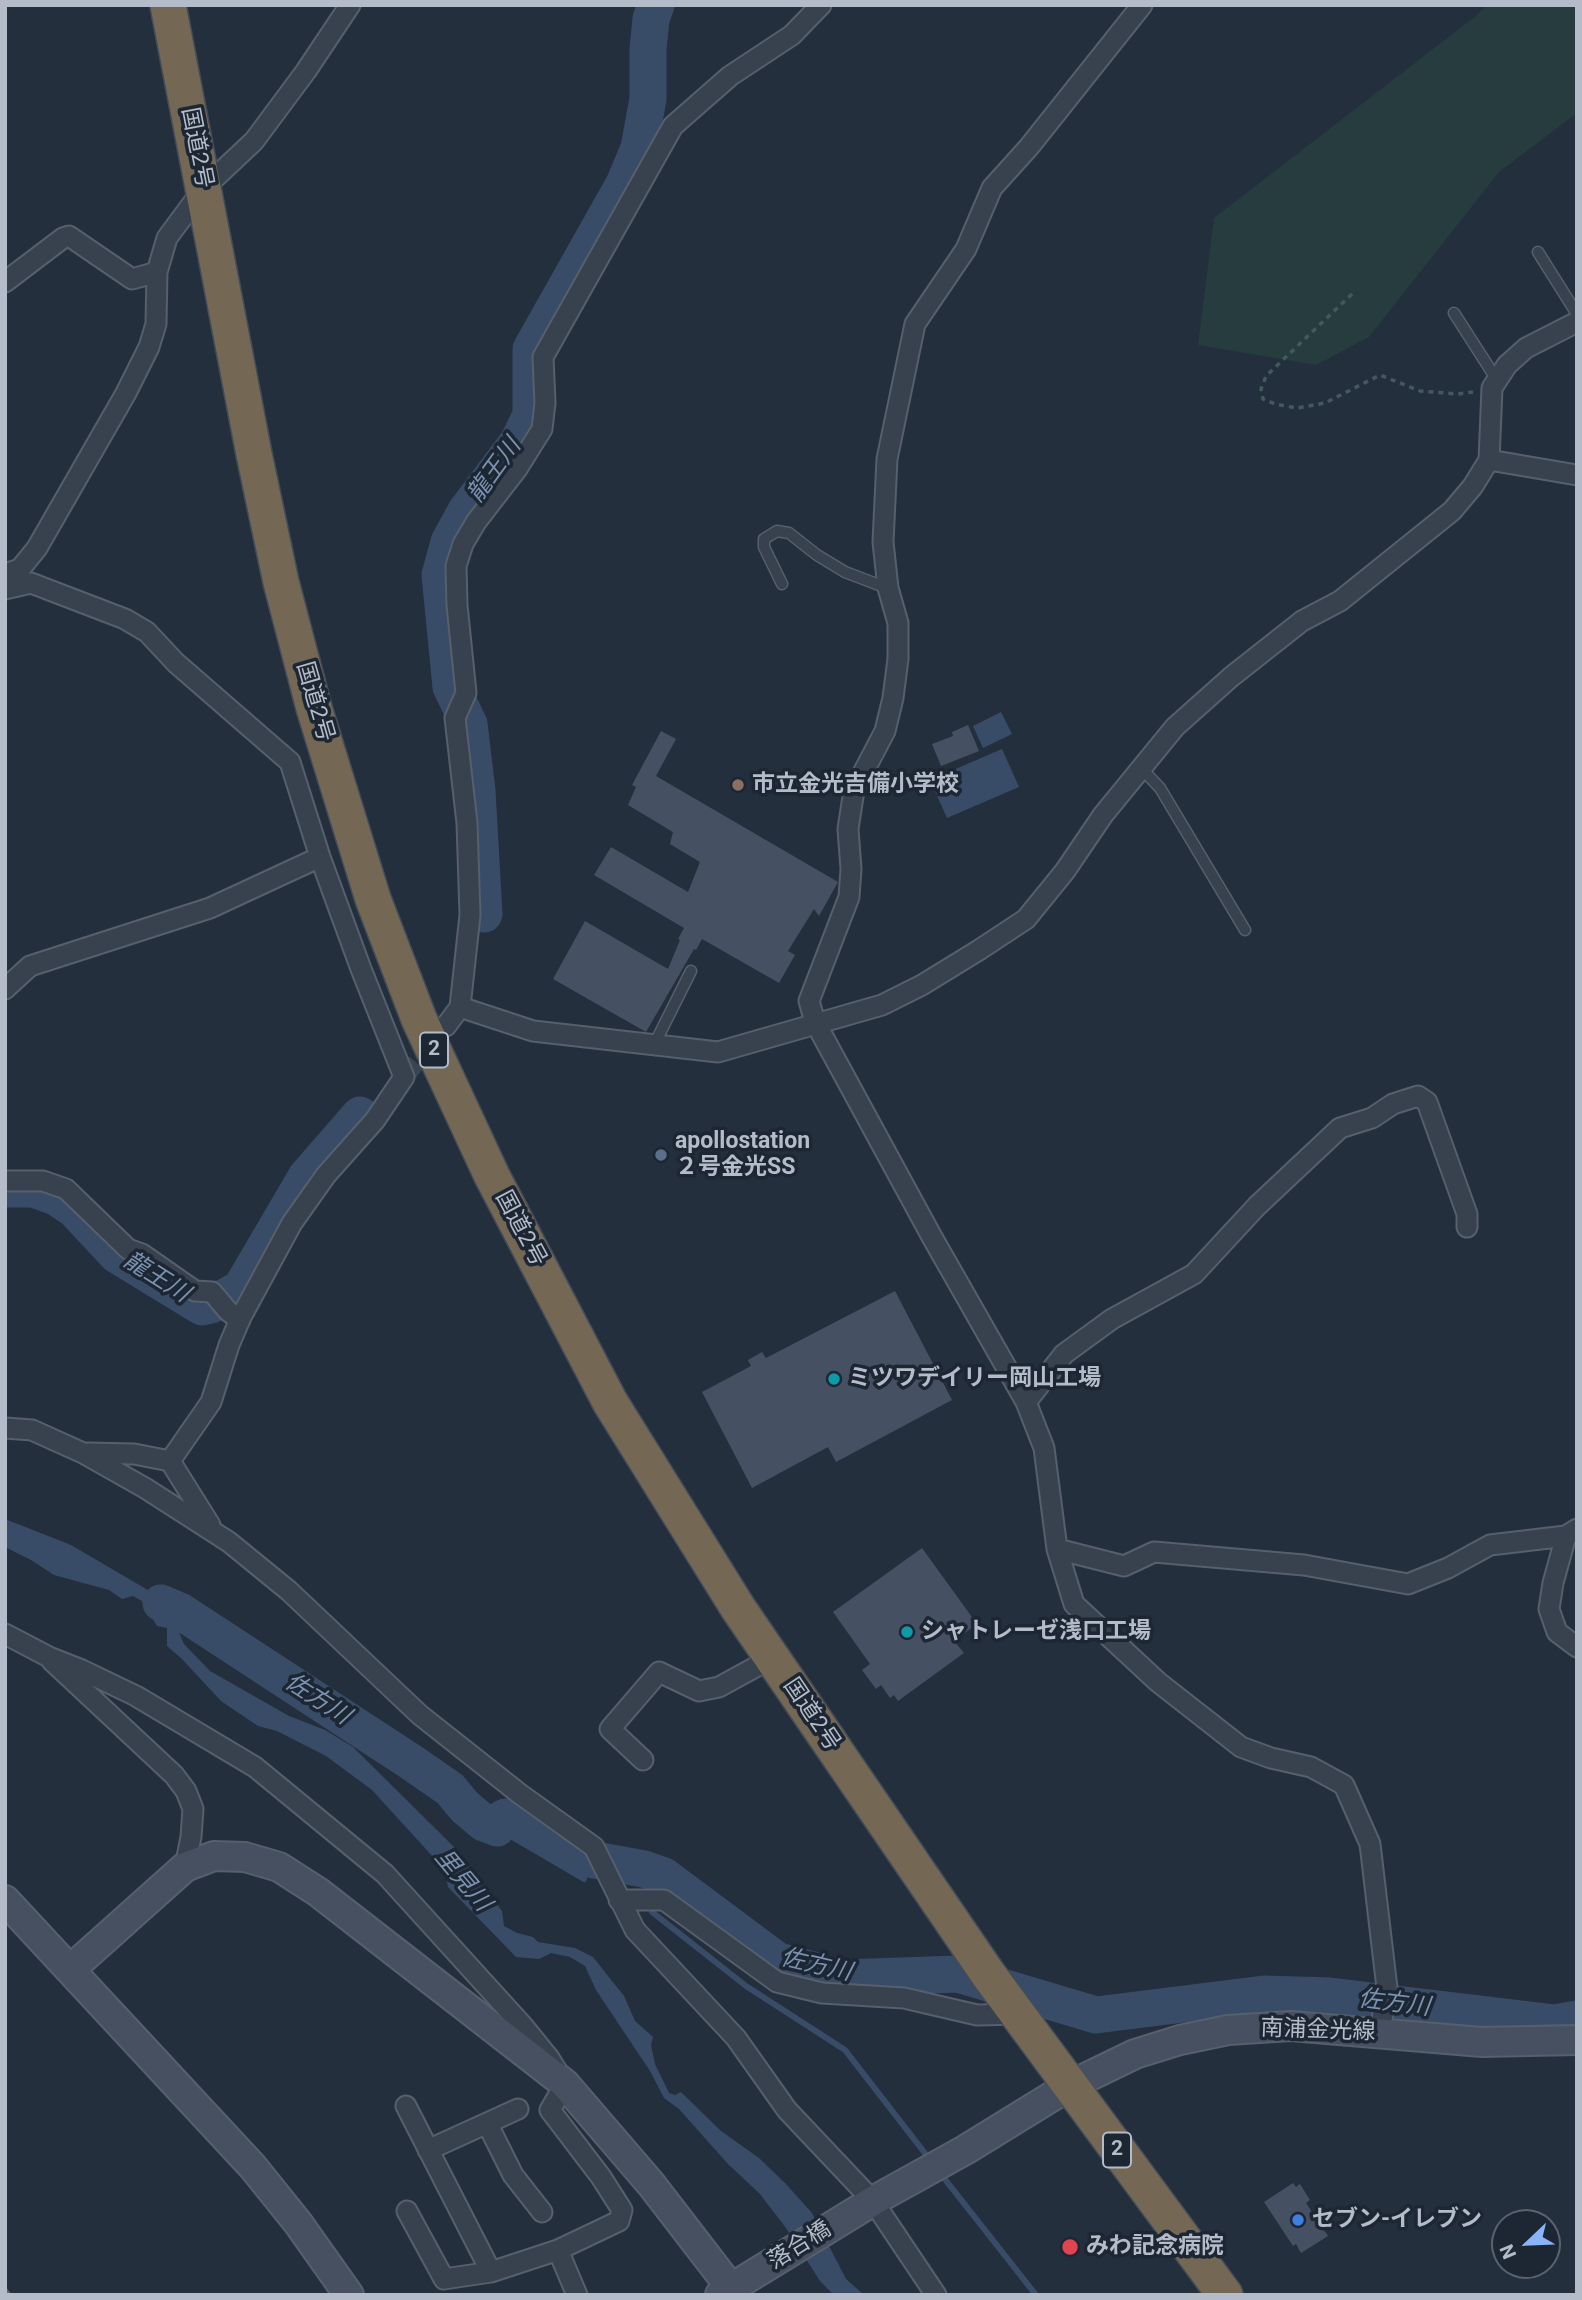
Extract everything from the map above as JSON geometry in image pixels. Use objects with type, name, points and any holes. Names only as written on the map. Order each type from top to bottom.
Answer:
[{"type":"highway","name":"国道2号","points":[[168,5],[281,582],[314,708],[373,899],[419,1019],[492,1175],[603,1390],[738,1608],[988,1974],[1225,2295]]},
{"type":"street","points":[[5,574],[20,569],[37,548],[126,393],[149,347],[156,324],[157,272],[167,237],[204,188],[254,141],[306,71],[349,5]]},
{"type":"street","points":[[446,1026],[460,1007],[470,915],[467,822],[455,718],[467,693],[457,605],[456,566],[463,544],[542,429],[545,403],[543,356],[673,126],[730,76],[792,35],[821,5]]},
{"type":"street","points":[[1142,5],[1029,147],[992,188],[965,248],[915,324],[887,459],[883,541],[888,588],[898,623],[898,659],[893,698],[885,731],[866,762],[852,798],[848,829],[851,869],[849,897],[809,1001],[815,1022],[1026,1402],[1044,1448],[1057,1549],[1074,1604],[1158,1682],[1241,1747],[1311,1767],[1344,1785],[1370,1844],[1387,1988],[1382,2021]]},
{"type":"street","points":[[5,282],[69,236],[132,279],[157,272]]},
{"type":"street","points":[[460,1007],[533,1031],[718,1052],[815,1022],[882,1005],[922,985],[1026,919],[1065,871],[1103,815],[1175,727],[1231,677],[1302,621],[1340,601],[1452,511],[1473,486],[1489,460],[1495,384],[1507,365],[1526,348],[1577,322]]},
{"type":"street","points":[[1489,460],[1577,475]]},
{"type":"street","points":[[5,589],[31,583],[125,619],[146,632],[192,678],[290,762],[320,857],[404,1077],[375,1120],[326,1175],[234,1315],[229,1345],[211,1402],[170,1461]]},
{"type":"street","points":[[5,989],[30,966],[210,908],[320,857]]},
{"type":"street","points":[[1026,1402],[1063,1354],[1112,1319],[1194,1274],[1257,1206],[1340,1128],[1372,1118],[1393,1104],[1418,1096],[1427,1102],[1467,1214],[1467,1227]]},
{"type":"street","points":[[5,1181],[43,1181],[66,1189],[128,1249],[151,1260],[195,1291],[212,1292],[234,1315]]},
{"type":"street","points":[[5,1428],[32,1430],[83,1453],[215,1532],[289,1591],[420,1715],[520,1794],[594,1847],[635,1930],[736,2038],[862,2208],[936,2295]]},
{"type":"street","points":[[83,1453],[134,1454],[170,1461],[215,1532]]},
{"type":"street","points":[[1057,1549],[1124,1566],[1154,1552],[1304,1564],[1408,1584],[1448,1569],[1490,1545],[1572,1533],[1553,1583],[1549,1609],[1557,1632],[1577,1647]]},
{"type":"street","points":[[5,1634],[136,1696],[185,1723],[255,1768],[385,1874],[550,2058],[565,2084],[651,2184],[735,2289]]},
{"type":"street","points":[[49,1657],[157,1758],[186,1791],[193,1809],[185,1867]]},
{"type":"street","points":[[643,1760],[610,1729],[659,1672],[699,1691],[719,1687],[772,1658]]},
{"type":"street","points":[[71,1969],[185,1867],[214,1856],[245,1857],[279,1867],[318,1892],[565,2084]]},
{"type":"street","points":[[5,1900],[253,2167],[298,2223],[349,2295]]},
{"type":"street","points":[[619,1900],[664,1900],[777,1982],[822,1993],[904,1998],[977,2015],[1014,2010]]},
{"type":"street","name":"南浦金光線","points":[[935,2167],[1069,2086],[1135,2054],[1180,2040],[1228,2030],[1382,2021],[1482,2042],[1577,2040]]},
{"type":"street","points":[[407,2211],[444,2279],[491,2272],[558,2250],[620,2221],[622,2210],[601,2177],[550,2110],[565,2084]]},
{"type":"street","points":[[406,2106],[491,2272]]},
{"type":"street","points":[[428,2150],[518,2109]]},
{"type":"street","points":[[487,2123],[513,2175],[542,2212]]},
{"type":"street","name":"落合橋","points":[[735,2289],[862,2208],[935,2167]]},
{"type":"street","points":[[558,2250],[577,2295]]},
{"type":"lane","points":[[1538,252],[1577,314]]},
{"type":"lane","points":[[1454,313],[1495,384]]},
{"type":"lane","points":[[782,584],[764,547],[764,539],[777,531],[789,533],[845,572],[888,588]]},
{"type":"lane","points":[[1141,768],[1160,788],[1245,930]]},
{"type":"lane","points":[[654,1045],[691,971]]},
{"type":"path","points":[[1352,294],[1266,376],[1261,389],[1263,399],[1297,408],[1325,403],[1353,386],[1380,375],[1420,391],[1458,394],[1495,384]]},
{"type":"green space","points":[[1486,5],[1577,5],[1577,113],[1499,172],[1369,337],[1316,365],[1198,345],[1214,218],[1477,15]]},
{"type":"water","points":[[1001,712],[1012,734],[983,748],[973,726]]},
{"type":"water","points":[[1002,749],[1019,787],[947,818],[930,780]]},
{"type":"water","name":"里見川","points":[[5,1519],[71,1545],[182,1610],[178,1614],[178,1630],[184,1644],[210,1671],[289,1716],[325,1730],[353,1747],[453,1846],[502,1911],[504,1926],[533,1937],[538,1942],[575,1948],[593,1957],[624,1996],[635,2021],[653,2037],[651,2045],[655,2064],[669,2093],[675,2095],[681,2092],[721,2131],[759,2158],[785,2183],[812,2213],[846,2279],[864,2295],[834,2295],[820,2281],[786,2228],[760,2194],[728,2164],[679,2109],[664,2098],[650,2071],[596,1990],[585,1966],[570,1957],[551,1953],[539,1959],[516,1957],[448,1887],[445,1870],[372,1790],[326,1756],[277,1731],[258,1726],[221,1701],[167,1646],[167,1628],[157,1626],[142,1601],[133,1596],[122,1599],[109,1590],[54,1575],[5,1547]]},
{"type":"building","points":[[968,725],[979,751],[941,766],[932,744],[953,736],[952,732]]},
{"type":"building","points":[[661,731],[676,739],[656,776],[838,882],[819,916],[814,909],[788,951],[795,955],[779,983],[702,939],[646,1032],[553,979],[585,921],[668,969],[684,928],[594,875],[611,847],[688,892],[700,862],[670,844],[673,832],[628,805],[636,787],[632,785]]},
{"type":"building","name":"ミツワデイリー岡山工場","points":[[895,1291],[952,1400],[836,1462],[828,1447],[752,1488],[702,1392],[751,1366],[748,1360],[762,1352],[766,1358]]},
{"type":"building","name":"シャトレーゼ浅口工場","points":[[922,1548],[977,1624],[954,1641],[964,1653],[898,1701],[894,1695],[890,1698],[881,1685],[876,1689],[862,1670],[870,1664],[833,1612]]},
{"type":"building","points":[[1293,2183],[1296,2187],[1300,2184],[1310,2200],[1306,2203],[1328,2236],[1301,2253],[1296,2244],[1293,2246],[1264,2202]]},
{"type":"waterway","name":"龍王川","points":[[484,914],[477,791],[469,724],[451,687],[440,575],[449,542],[466,511],[518,442],[531,415],[531,349],[624,184],[639,148],[648,99],[651,19],[656,5]]},
{"type":"waterway","name":"龍王川","points":[[5,1189],[34,1189],[56,1197],[74,1209],[117,1255],[202,1307],[211,1305],[241,1288],[306,1177],[360,1115]]},
{"type":"waterway","name":"佐方川","points":[[161,1603],[180,1611],[411,1762],[450,1789],[465,1807],[484,1823],[497,1828],[500,1820],[505,1817],[518,1818],[578,1857],[644,1869],[664,1876],[778,1961],[843,1978],[958,1974],[1096,2015],[1264,1994],[1330,1996],[1555,2023],[1577,2019]]},
{"type":"waterway","points":[[497,1828],[584,1879]]},
{"type":"waterway","points":[[652,1912],[746,1986],[845,2050],[931,2161]]},
{"type":"waterway","points":[[940,2173],[1036,2295]]},
{"type":"tunnel","points":[[404,1077],[434,1041]]},
{"type":"railway","points":[[5,2290],[9,2295]]},
{"type":"place","name":"市立金光吉備小学校","points":[[738,785]]},
{"type":"place","name":"apollostation ２号金光SS","points":[[661,1155]]},
{"type":"place","name":"ミツワデイリー岡山工場","points":[[834,1379]]},
{"type":"place","name":"シャトレーゼ浅口工場","points":[[907,1632]]},
{"type":"place","name":"セブン-イレブン","points":[[1298,2220]]},
{"type":"place","name":"みわ記念病院","points":[[1070,2247]]}]
